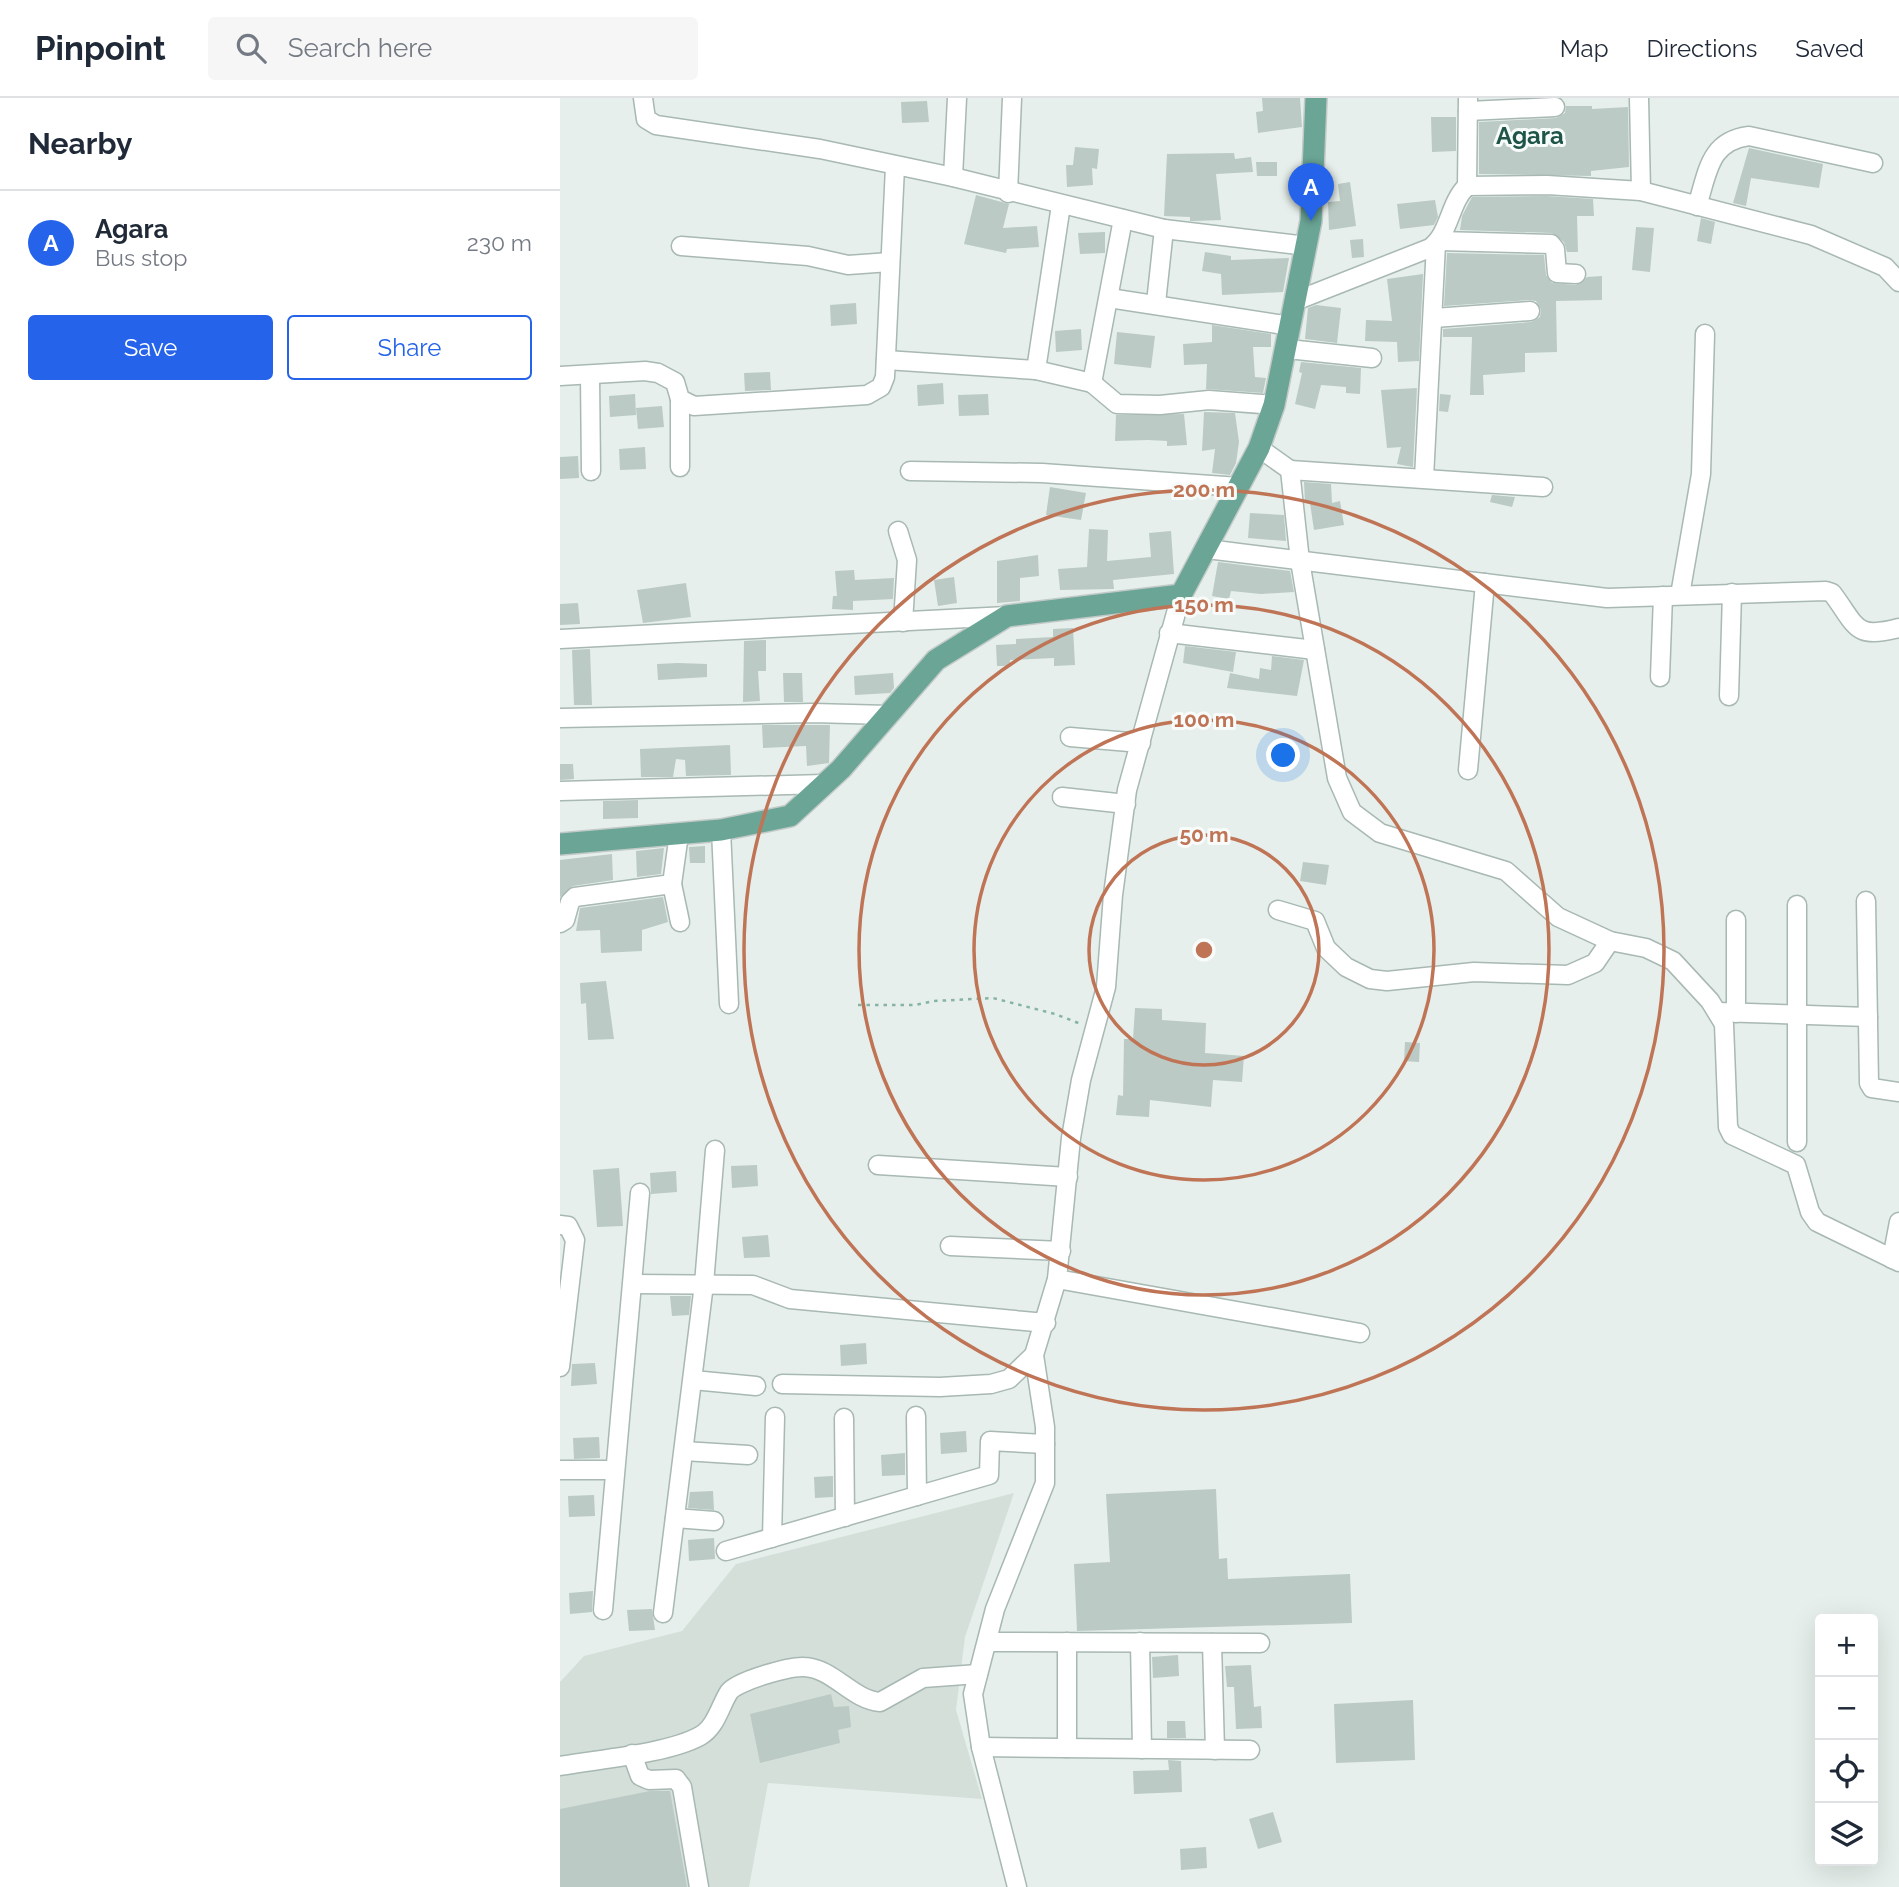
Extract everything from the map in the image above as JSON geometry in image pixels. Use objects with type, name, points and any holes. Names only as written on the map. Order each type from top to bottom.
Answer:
[{"type":"main road","points":[[560,844],[721,830],[790,816],[824,784],[936,660],[1007,617],[1181,595],[1259,448],[1274,405],[1298,300],[1311,221],[1316,98]]},
{"type":"street","points":[[643,98],[646,119],[656,125],[820,149],[895,167],[953,177],[1008,193],[1164,229],[1307,246]]},
{"type":"street","points":[[953,177],[957,98]]},
{"type":"street","points":[[1008,193],[1012,98]]},
{"type":"street","points":[[1639,98],[1641,191]]},
{"type":"street","points":[[1424,478],[1437,243],[1459,196],[1467,186],[1468,104],[1555,107]]},
{"type":"street","points":[[1697,205],[1717,149],[1731,138],[1749,136],[1873,163]]},
{"type":"street","points":[[680,399],[694,406],[867,395],[881,387],[886,360],[895,167]]},
{"type":"street","points":[[1467,186],[1548,185],[1641,191],[1811,235],[1885,267],[1899,282]]},
{"type":"street","points":[[1036,370],[1061,205]]},
{"type":"street","points":[[1092,383],[1123,219]]},
{"type":"street","points":[[1156,303],[1164,229]]},
{"type":"street","points":[[1298,300],[1437,243],[1551,244],[1555,249],[1557,273],[1576,274]]},
{"type":"street","points":[[681,246],[808,256],[848,265],[890,262]]},
{"type":"street","points":[[1110,298],[1292,326]]},
{"type":"street","points":[[1434,318],[1530,311]]},
{"type":"street","points":[[1660,677],[1671,596],[1701,474],[1705,334]]},
{"type":"street","points":[[1288,349],[1372,358]]},
{"type":"street","points":[[886,360],[1036,370],[1092,383],[1117,404],[1160,405],[1209,400],[1274,405]]},
{"type":"street","points":[[560,376],[658,373],[675,382],[680,399],[680,467]]},
{"type":"street","points":[[590,374],[591,471]]},
{"type":"street","points":[[1259,448],[1290,470],[1543,487]]},
{"type":"street","points":[[1290,470],[1300,561],[1337,778],[1352,812],[1380,833],[1506,871],[1558,917],[1610,941],[1646,948],[1673,961],[1727,1012],[1868,1017]]},
{"type":"street","points":[[910,471],[1042,473],[1239,487]]},
{"type":"street","points":[[898,531],[907,560],[903,622]]},
{"type":"street","points":[[1207,549],[1607,598],[1826,590],[1832,593],[1863,632],[1874,635],[1899,628]]},
{"type":"street","points":[[1468,770],[1485,583]]},
{"type":"street","points":[[1729,696],[1731,593]]},
{"type":"street","points":[[782,1384],[940,1387],[991,1384],[1009,1379],[1034,1355],[1046,1323],[1057,1279],[1071,1138],[1093,1030],[1106,987],[1113,895],[1126,804],[1181,595]]},
{"type":"street","points":[[560,639],[1007,617]]},
{"type":"street","points":[[1169,634],[1315,650]]},
{"type":"street","points":[[560,718],[813,713],[888,715]]},
{"type":"street","points":[[1070,737],[1141,743]]},
{"type":"street","points":[[560,791],[824,784]]},
{"type":"street","points":[[1062,797],[1126,804]]},
{"type":"street","points":[[721,830],[729,1004]]},
{"type":"street","points":[[679,834],[672,884],[680,922]]},
{"type":"street","points":[[560,923],[565,920],[570,902],[575,897],[672,884]]},
{"type":"street","points":[[1866,901],[1869,1083],[1872,1088],[1899,1092]]},
{"type":"street","points":[[1797,905],[1797,1142]]},
{"type":"street","points":[[1278,910],[1315,921],[1326,948],[1356,974],[1387,981],[1474,972],[1568,975],[1595,963],[1610,941]]},
{"type":"street","points":[[1736,920],[1726,1038],[1728,1127],[1732,1135],[1792,1160],[1799,1171],[1807,1204],[1817,1222],[1895,1261],[1899,1222]]},
{"type":"street","points":[[663,1613],[704,1284],[715,1150]]},
{"type":"street","points":[[878,1165],[1068,1177]]},
{"type":"street","points":[[603,1610],[640,1193]]},
{"type":"street","points":[[560,1225],[568,1226],[575,1240],[560,1367]]},
{"type":"street","points":[[950,1246],[1061,1251]]},
{"type":"street","points":[[1057,1279],[1360,1333]]},
{"type":"street","points":[[634,1284],[753,1285],[790,1299],[1046,1323]]},
{"type":"street","points":[[1017,1887],[981,1747],[973,1694],[995,1609],[1045,1483],[1045,1444],[1034,1355]]},
{"type":"street","points":[[693,1380],[756,1386]]},
{"type":"street","points":[[916,1416],[917,1496]]},
{"type":"street","points":[[772,1538],[775,1417]]},
{"type":"street","points":[[844,1419],[845,1517]]},
{"type":"street","points":[[726,1551],[989,1475],[990,1441],[1045,1444]]},
{"type":"street","points":[[684,1451],[748,1455]]},
{"type":"street","points":[[560,1470],[615,1470]]},
{"type":"street","points":[[675,1518],[714,1521]]},
{"type":"street","points":[[987,1642],[1260,1643]]},
{"type":"street","points":[[1067,1642],[1067,1748]]},
{"type":"street","points":[[1140,1642],[1142,1749]]},
{"type":"street","points":[[1212,1643],[1215,1750]]},
{"type":"street","points":[[560,1766],[632,1754],[698,1737],[707,1731],[733,1688],[791,1667],[807,1667],[825,1672],[869,1699],[880,1702],[923,1678],[978,1674]]},
{"type":"street","points":[[981,1747],[1250,1750]]},
{"type":"street","points":[[632,1754],[640,1776],[649,1780],[676,1779],[682,1787],[699,1887]]},
{"type":"path","points":[[858,1005],[915,1006],[934,1001],[993,998],[1055,1014],[1093,1030]]},
{"type":"shaded area","points":[[1014,1493],[965,1637],[956,1710],[982,1799],[768,1783],[749,1887],[560,1887],[560,1682],[584,1656],[682,1631],[736,1564]]},
{"type":"building","points":[[1262,98],[1300,98],[1302,127],[1258,133],[1256,112],[1263,111]]},
{"type":"building","points":[[927,101],[929,122],[902,123],[901,102]]},
{"type":"building","points":[[1566,106],[1592,106],[1592,109],[1628,107],[1629,167],[1591,171],[1591,176],[1479,174],[1479,122],[1556,118],[1565,113]]},
{"type":"building","points":[[1431,117],[1456,117],[1456,151],[1432,152]]},
{"type":"building","points":[[1075,147],[1099,149],[1097,169],[1092,168],[1093,185],[1067,187],[1066,165],[1073,165]]},
{"type":"building","points":[[1749,148],[1823,164],[1819,188],[1751,178],[1746,206],[1733,203]]},
{"type":"building","points":[[1234,153],[1235,159],[1251,157],[1253,172],[1216,174],[1221,220],[1190,221],[1190,217],[1164,216],[1167,154]]},
{"type":"building","points":[[1256,162],[1277,162],[1277,176],[1257,176]]},
{"type":"building","points":[[1350,182],[1356,226],[1329,230],[1328,202],[1340,201],[1338,184]]},
{"type":"building","points":[[976,195],[1009,204],[1003,228],[1037,226],[1039,247],[1007,249],[1006,253],[964,244]]},
{"type":"building","points":[[1547,196],[1593,199],[1594,216],[1577,216],[1578,252],[1567,252],[1564,242],[1552,233],[1460,230],[1462,216],[1472,197]]},
{"type":"building","points":[[1435,200],[1438,217],[1434,225],[1400,229],[1397,204]]},
{"type":"building","points":[[1701,218],[1715,222],[1711,244],[1697,241]]},
{"type":"building","points":[[1636,227],[1654,228],[1650,272],[1632,270]]},
{"type":"building","points":[[1105,232],[1105,253],[1080,254],[1078,233]]},
{"type":"building","points":[[1363,239],[1364,257],[1352,258],[1350,240]]},
{"type":"building","points":[[1205,252],[1231,256],[1231,260],[1289,258],[1283,292],[1222,295],[1221,274],[1202,271]]},
{"type":"building","points":[[1447,253],[1544,255],[1546,275],[1552,283],[1576,285],[1587,277],[1602,276],[1602,300],[1556,301],[1557,352],[1525,353],[1525,372],[1483,375],[1484,395],[1470,395],[1472,337],[1443,337],[1443,329],[1531,322],[1540,317],[1541,310],[1536,301],[1529,300],[1444,306]]},
{"type":"building","points":[[1423,274],[1419,361],[1398,362],[1397,342],[1365,341],[1366,320],[1392,321],[1387,279]]},
{"type":"building","points":[[856,303],[857,324],[831,326],[830,305]]},
{"type":"building","points":[[1316,305],[1341,308],[1337,343],[1305,339],[1308,308]]},
{"type":"building","points":[[1212,325],[1271,334],[1271,347],[1253,347],[1255,377],[1266,378],[1263,393],[1206,389],[1207,364],[1184,365],[1183,344],[1212,342]]},
{"type":"building","points":[[1081,329],[1082,350],[1056,352],[1055,331]]},
{"type":"building","points":[[1117,332],[1155,336],[1151,368],[1114,364]]},
{"type":"building","points":[[1301,362],[1361,368],[1360,394],[1346,393],[1346,387],[1321,385],[1315,409],[1295,404],[1302,373],[1299,372]]},
{"type":"building","points":[[770,372],[771,390],[745,391],[744,373]]},
{"type":"building","points":[[943,383],[944,404],[918,406],[917,385]]},
{"type":"building","points":[[1417,388],[1413,467],[1397,464],[1401,447],[1387,448],[1381,390]]},
{"type":"building","points":[[635,394],[636,415],[610,417],[609,396]]},
{"type":"building","points":[[988,394],[989,415],[959,416],[958,395]]},
{"type":"building","points":[[1440,394],[1451,395],[1448,412],[1439,411]]},
{"type":"building","points":[[662,406],[664,427],[638,429],[636,408]]},
{"type":"building","points":[[1204,412],[1235,413],[1239,442],[1236,463],[1230,475],[1212,473],[1215,449],[1202,451]]},
{"type":"building","points":[[1184,414],[1187,445],[1167,446],[1167,441],[1115,441],[1116,415]]},
{"type":"building","points":[[645,447],[646,469],[620,470],[619,449]]},
{"type":"building","points":[[578,456],[579,478],[560,479],[560,457]]},
{"type":"building","points":[[1304,482],[1331,484],[1332,503],[1340,501],[1344,525],[1314,530],[1310,503],[1305,503]]},
{"type":"building","points":[[1050,487],[1086,493],[1081,520],[1046,515]]},
{"type":"building","points":[[1492,495],[1515,497],[1512,507],[1490,502]]},
{"type":"building","points":[[1250,513],[1284,515],[1286,541],[1248,538]]},
{"type":"building","points":[[1089,529],[1108,530],[1107,561],[1151,557],[1149,533],[1171,531],[1174,574],[1113,580],[1114,589],[1060,590],[1058,569],[1087,567]]},
{"type":"building","points":[[1038,555],[1039,576],[1020,578],[1020,601],[997,603],[997,561]]},
{"type":"building","points":[[1218,562],[1290,571],[1294,592],[1261,594],[1231,591],[1229,599],[1212,596]]},
{"type":"building","points":[[854,570],[855,580],[894,578],[893,599],[853,601],[853,610],[832,609],[833,596],[837,596],[835,571]]},
{"type":"building","points":[[954,577],[957,603],[938,606],[934,580]]},
{"type":"building","points":[[686,583],[691,617],[643,623],[637,590]]},
{"type":"building","points":[[578,603],[580,624],[560,625],[560,604]]},
{"type":"building","points":[[1073,628],[1075,665],[1054,666],[1054,658],[1010,660],[1010,666],[997,666],[996,645],[1016,644],[1016,639],[1053,637],[1053,629]]},
{"type":"building","points":[[766,640],[766,671],[758,671],[760,701],[743,702],[744,641]]},
{"type":"building","points":[[1185,646],[1236,652],[1233,672],[1183,663]]},
{"type":"building","points":[[590,649],[592,705],[574,705],[572,650]]},
{"type":"building","points":[[1272,656],[1304,660],[1297,696],[1227,688],[1230,673],[1259,679],[1260,668],[1271,670]]},
{"type":"building","points":[[657,664],[707,664],[707,677],[658,680]]},
{"type":"building","points":[[783,673],[802,673],[803,702],[784,702]]},
{"type":"building","points":[[893,673],[894,688],[890,693],[855,695],[854,676]]},
{"type":"building","points":[[762,725],[830,725],[829,763],[807,766],[806,746],[763,748]]},
{"type":"building","points":[[730,745],[731,775],[686,776],[685,760],[676,759],[673,777],[641,777],[640,749]]},
{"type":"building","points":[[560,764],[573,764],[574,779],[560,780]]},
{"type":"building","points":[[638,800],[638,818],[603,819],[603,801]]},
{"type":"building","points":[[705,846],[705,863],[690,863],[689,847]]},
{"type":"building","points":[[664,848],[661,874],[637,877],[636,851]]},
{"type":"building","points":[[612,854],[613,880],[573,886],[560,897],[560,860]]},
{"type":"building","points":[[1303,862],[1329,865],[1326,885],[1300,881]]},
{"type":"building","points":[[663,897],[668,922],[642,930],[642,951],[601,953],[600,930],[576,931],[580,908]]},
{"type":"building","points":[[606,981],[614,1039],[588,1040],[586,1003],[581,1004],[580,983]]},
{"type":"building","points":[[1135,1008],[1162,1009],[1162,1020],[1206,1023],[1205,1053],[1244,1056],[1242,1082],[1213,1080],[1211,1107],[1150,1100],[1149,1117],[1116,1115],[1118,1095],[1123,1096],[1124,1039],[1133,1039]]},
{"type":"building","points":[[1405,1042],[1420,1043],[1419,1062],[1404,1061]]},
{"type":"building","points":[[757,1165],[758,1186],[732,1188],[731,1166]]},
{"type":"building","points":[[619,1168],[623,1226],[597,1227],[593,1170]]},
{"type":"building","points":[[676,1171],[677,1192],[651,1194],[650,1173]]},
{"type":"building","points":[[768,1235],[770,1257],[744,1258],[742,1237]]},
{"type":"building","points":[[670,1296],[691,1296],[689,1315],[672,1316]]},
{"type":"building","points":[[866,1343],[867,1364],[841,1366],[840,1345]]},
{"type":"building","points":[[595,1363],[597,1384],[571,1386],[572,1364]]},
{"type":"building","points":[[966,1431],[967,1452],[941,1454],[940,1433]]},
{"type":"building","points":[[599,1437],[600,1458],[574,1459],[573,1438]]},
{"type":"building","points":[[905,1453],[905,1475],[882,1476],[881,1455]]},
{"type":"building","points":[[833,1476],[833,1497],[815,1498],[814,1477]]},
{"type":"building","points":[[1216,1489],[1219,1559],[1227,1558],[1228,1579],[1350,1574],[1352,1623],[1077,1631],[1074,1564],[1110,1562],[1106,1494]]},
{"type":"building","points":[[713,1491],[714,1510],[688,1508],[690,1492]]},
{"type":"building","points":[[594,1495],[595,1516],[569,1517],[568,1496]]},
{"type":"building","points":[[714,1538],[715,1559],[689,1561],[688,1540]]},
{"type":"building","points":[[593,1591],[592,1612],[570,1614],[569,1593]]},
{"type":"building","points":[[652,1609],[655,1630],[629,1631],[627,1610]]},
{"type":"building","points":[[1178,1655],[1179,1676],[1153,1678],[1152,1657]]},
{"type":"building","points":[[1251,1665],[1254,1707],[1261,1706],[1262,1728],[1236,1729],[1234,1687],[1227,1687],[1225,1666]]},
{"type":"building","points":[[831,1694],[834,1707],[849,1706],[851,1727],[838,1730],[840,1743],[760,1763],[750,1714]]},
{"type":"building","points":[[1413,1700],[1415,1760],[1336,1763],[1334,1704]]},
{"type":"building","points":[[1167,1721],[1185,1721],[1186,1738],[1167,1738]]},
{"type":"building","points":[[1168,1760],[1181,1761],[1182,1792],[1134,1794],[1133,1771],[1169,1770]]},
{"type":"building","points":[[650,1791],[670,1791],[687,1887],[560,1887],[560,1809]]},
{"type":"building","points":[[1273,1812],[1282,1842],[1258,1849],[1249,1819]]},
{"type":"building","points":[[1206,1847],[1207,1868],[1181,1870],[1180,1849]]},
{"type":"place","name":"Agara","points":[[1311,221]]},
{"type":"district","name":"Agara","points":[[1530,135]]}]
